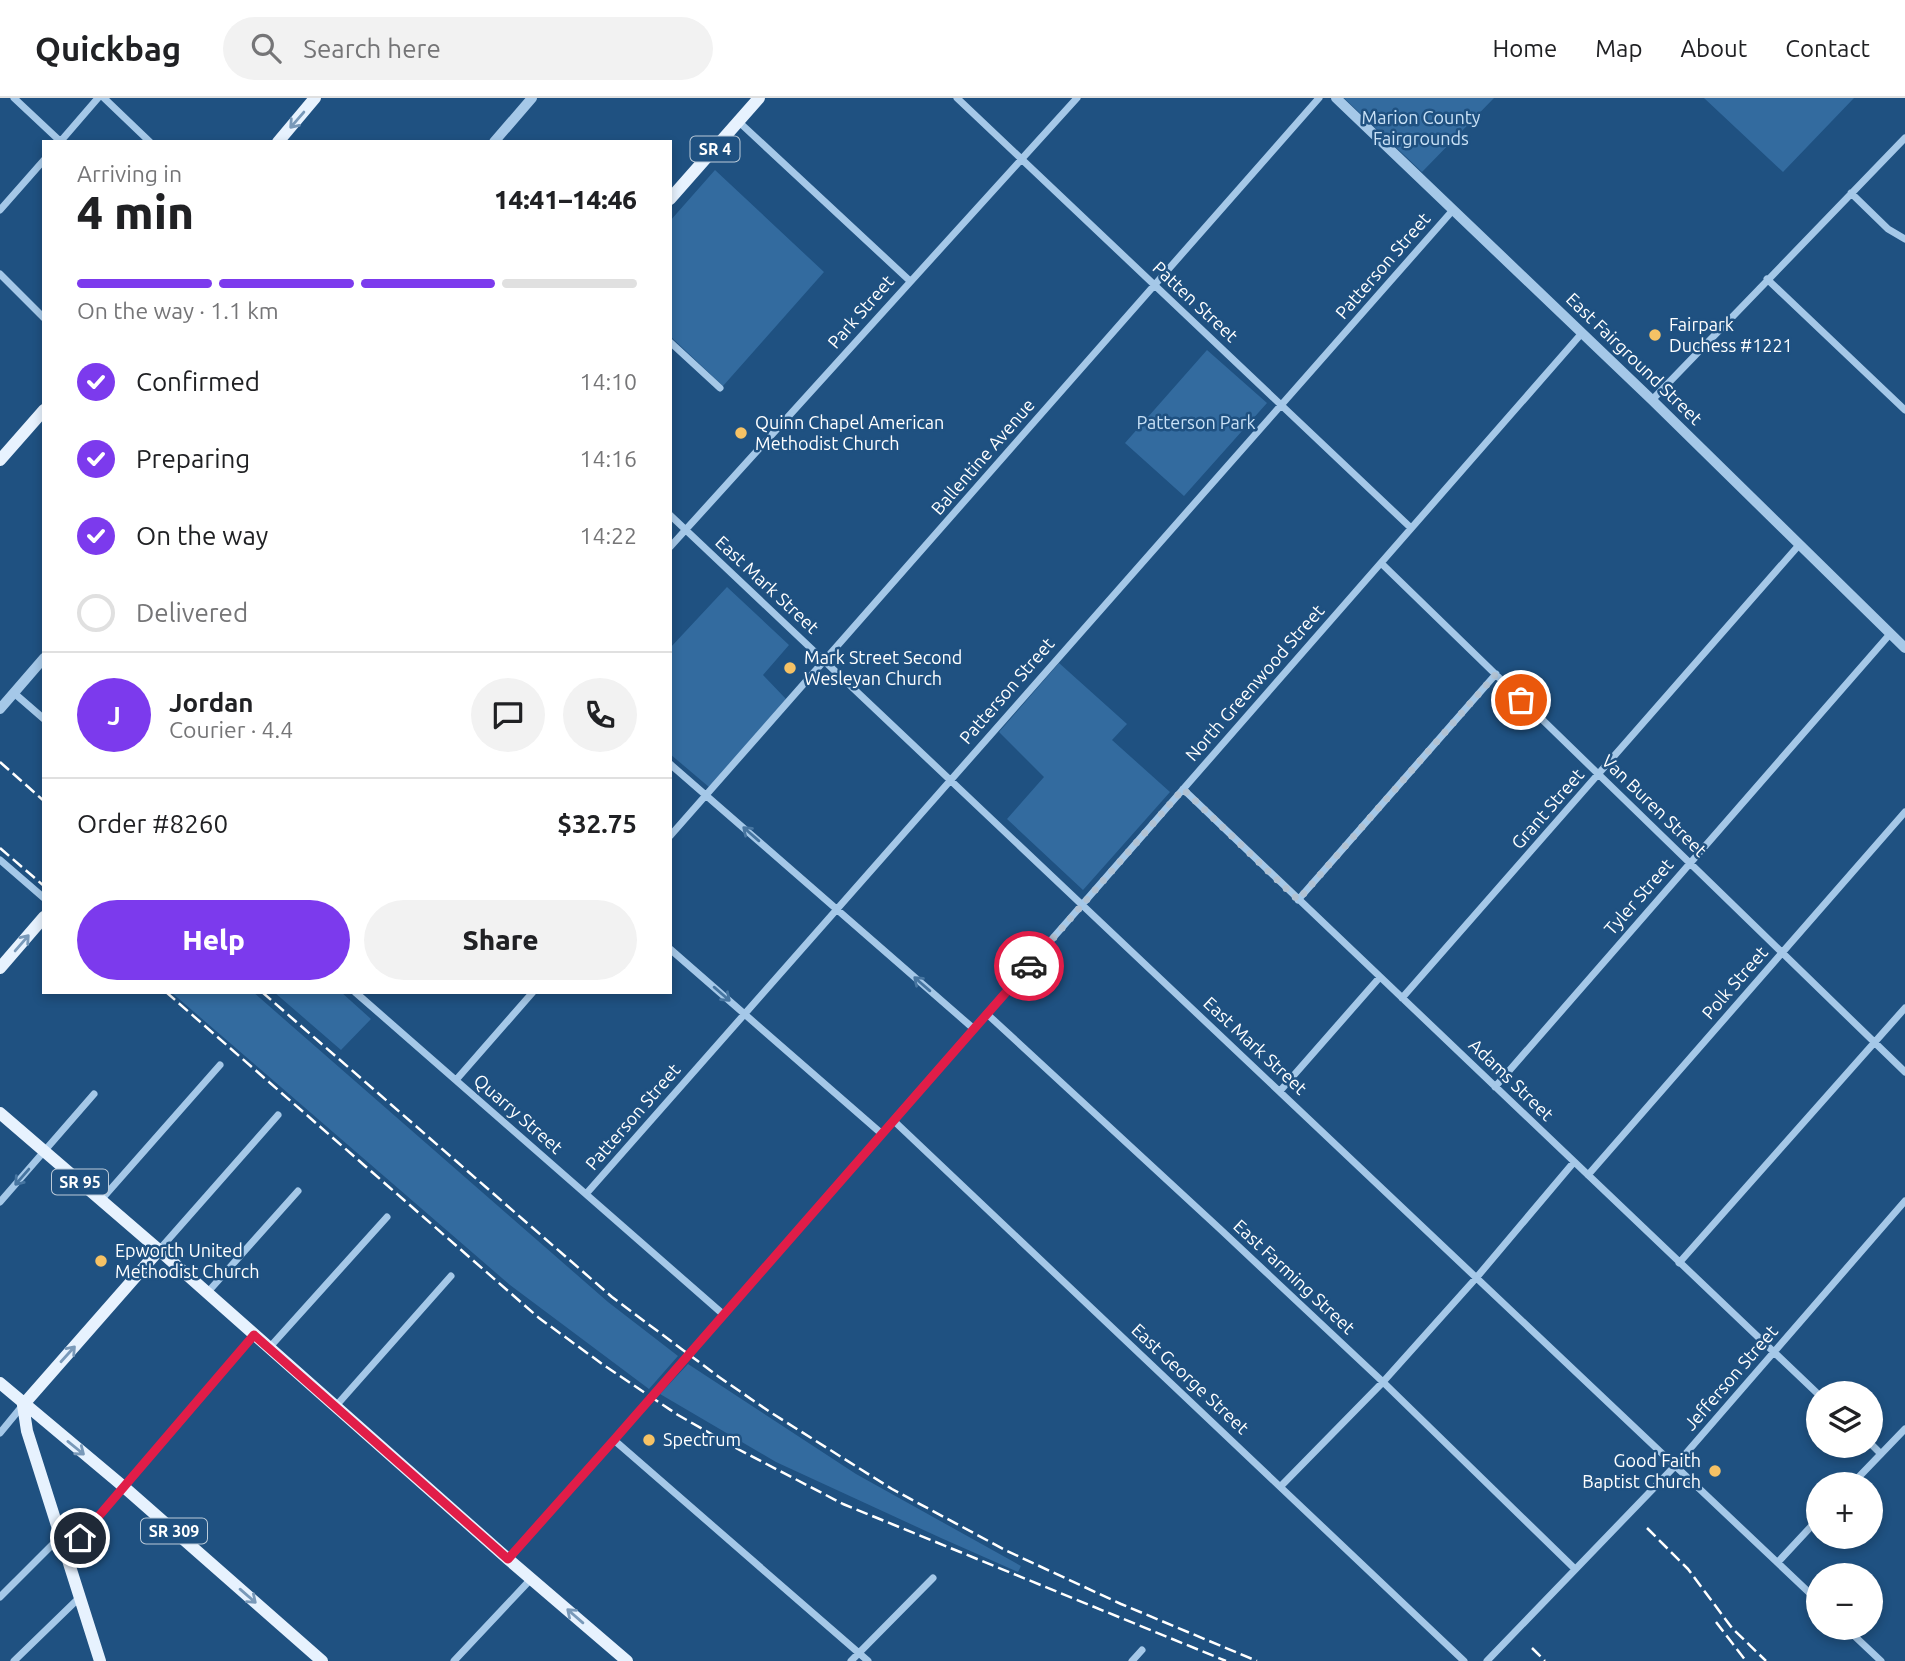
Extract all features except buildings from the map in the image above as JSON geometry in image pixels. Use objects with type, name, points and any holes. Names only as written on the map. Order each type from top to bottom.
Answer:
[{"type":"main road","points":[[280,140],[316,98]]},
{"type":"main road","name":"SR 4","points":[[672,197],[759,98]]},
{"type":"main road","points":[[4,456],[42,412]]},
{"type":"main road","points":[[0,968],[42,920]]},
{"type":"main road","name":"SR 95","points":[[0,1113],[159,1250]]},
{"type":"main road","points":[[23,1405],[159,1250],[627,1661]]},
{"type":"main road","points":[[0,1384],[23,1405],[27,1431],[100,1661]]},
{"type":"main road","name":"SR 309","points":[[23,1405],[124,1487],[322,1661]]},
{"type":"street","points":[[14,98],[58,140]]},
{"type":"street","points":[[62,140],[98,98]]},
{"type":"street","points":[[104,98],[148,140]]},
{"type":"street","points":[[496,140],[533,98]]},
{"type":"street","name":"Patten Street","points":[[957,98],[1411,528]]},
{"type":"street","name":"Park Street","points":[[672,545],[1077,98]]},
{"type":"street","name":"Ballentine Avenue","points":[[672,834],[1319,98]]},
{"type":"street","name":"East Fairground Street","points":[[1336,98],[1652,400],[1905,648]]},
{"type":"street","points":[[738,122],[910,281]]},
{"type":"street","points":[[1652,400],[1905,138]]},
{"type":"street","points":[[0,210],[42,162]]},
{"type":"street","points":[[1851,193],[1888,229],[1905,239]]},
{"type":"street","name":"Patterson Street","points":[[586,1194],[1453,210]]},
{"type":"street","points":[[0,274],[42,315]]},
{"type":"street","points":[[1768,279],[1905,410]]},
{"type":"street","name":"North Greenwood Street","points":[[508,1559],[1582,333]]},
{"type":"street","points":[[672,344],[720,388]]},
{"type":"street","name":"East Mark Street","points":[[672,517],[1806,1589]]},
{"type":"street","name":"Grant Street","points":[[1402,998],[1799,545]]},
{"type":"street","name":"Van Buren Street","points":[[1381,563],[1905,1072]]},
{"type":"street","name":"Tyler Street","points":[[1495,1087],[1890,634]]},
{"type":"street","points":[[0,709],[42,661]]},
{"type":"street","points":[[1298,900],[1496,674]]},
{"type":"street","points":[[14,693],[42,717]]},
{"type":"street","points":[[672,766],[974,1029]]},
{"type":"street","name":"Adams Street","points":[[1183,789],[1806,1383]]},
{"type":"street","name":"Polk Street","points":[[1588,1175],[1905,812]]},
{"type":"street","points":[[0,860],[42,896]]},
{"type":"street","points":[[672,950],[882,1134]]},
{"type":"street","points":[[1280,1091],[1380,977]]},
{"type":"street","name":"Quarry Street","points":[[357,994],[724,1315]]},
{"type":"street","points":[[456,1080],[531,994]]},
{"type":"street","points":[[1679,1263],[1905,1008]]},
{"type":"street","name":"East Farming Street","points":[[987,1014],[1383,1382],[1575,1569]]},
{"type":"street","points":[[101,1200],[220,1065]]},
{"type":"street","points":[[0,1202],[94,1094]]},
{"type":"street","points":[[159,1250],[278,1115]]},
{"type":"street","name":"East George Street","points":[[894,1121],[1464,1661]]},
{"type":"street","points":[[1280,1486],[1383,1382],[1477,1277],[1574,1162]]},
{"type":"street","points":[[207,1293],[298,1191]]},
{"type":"street","name":"Jefferson Street","points":[[1487,1661],[1675,1465],[1905,1201]]},
{"type":"street","points":[[269,1348],[387,1217]]},
{"type":"street","points":[[335,1407],[452,1276]]},
{"type":"street","points":[[66,1555],[254,1335]]},
{"type":"street","points":[[0,1433],[23,1405]]},
{"type":"street","points":[[1883,1452],[1905,1429]]},
{"type":"street","points":[[614,1440],[868,1661]]},
{"type":"street","points":[[1864,1472],[1877,1458]]},
{"type":"street","points":[[1778,1562],[1806,1532]]},
{"type":"street","points":[[0,1597],[60,1537]]},
{"type":"street","points":[[850,1661],[933,1578]]},
{"type":"street","points":[[454,1661],[531,1579]]},
{"type":"street","points":[[15,1661],[80,1597]]},
{"type":"street","points":[[1859,1640],[1881,1661]]},
{"type":"street","points":[[1132,1661],[1142,1650]]},
{"type":"green space","name":"Marion County Fairgrounds","points":[[1344,98],[1494,98],[1422,172]]},
{"type":"green space","points":[[1704,98],[1854,98],[1783,172]]},
{"type":"green space","points":[[715,170],[824,272],[723,386],[672,338],[672,219]]},
{"type":"green space","name":"Patterson Park","points":[[1207,350],[1267,403],[1184,496],[1125,443]]},
{"type":"green space","points":[[727,587],[789,645],[763,675],[786,699],[709,787],[672,756],[672,646]]},
{"type":"green space","points":[[1059,663],[1127,724],[1112,740],[1170,792],[1083,890],[1007,819],[1044,777],[999,732]]},
{"type":"green space","points":[[173,994],[255,994],[608,1302],[678,1356],[649,1389],[510,1285]]},
{"type":"green space","points":[[276,994],[343,994],[371,1019],[341,1050]]},
{"type":"green space","points":[[688,1364],[856,1474],[1021,1566],[1018,1572],[776,1462],[660,1394]]},
{"type":"railway","points":[[0,762],[42,799]]},
{"type":"railway","points":[[0,848],[42,884]]},
{"type":"railway","points":[[168,994],[539,1318],[678,1415],[843,1504],[1226,1661]]},
{"type":"railway","points":[[264,994],[612,1297],[770,1412],[892,1489],[1007,1551],[1121,1604],[1257,1661]]},
{"type":"railway","points":[[1647,1528],[1688,1569],[1732,1628],[1766,1661]]},
{"type":"railway","points":[[1716,1622],[1746,1661]]},
{"type":"railway","points":[[1532,1648],[1545,1661]]},
{"type":"way so far","points":[[1029,966],[1183,789],[1298,900],[1496,674],[1521,700]]},
{"type":"place","name":"Fairpark Duchess #1221","points":[[1655,335]]},
{"type":"place","name":"Quinn Chapel American Methodist Church","points":[[741,433]]},
{"type":"place","name":"Mark Street Second Wesleyan Church","points":[[790,668]]},
{"type":"place","name":"Epworth United Methodist Church","points":[[101,1261]]},
{"type":"place","name":"Spectrum","points":[[649,1440]]},
{"type":"place","name":"Good Faith Baptist Church","points":[[1715,1471]]},
{"type":"route","points":[[80,1538],[254,1335],[508,1559],[1029,966]]}]
